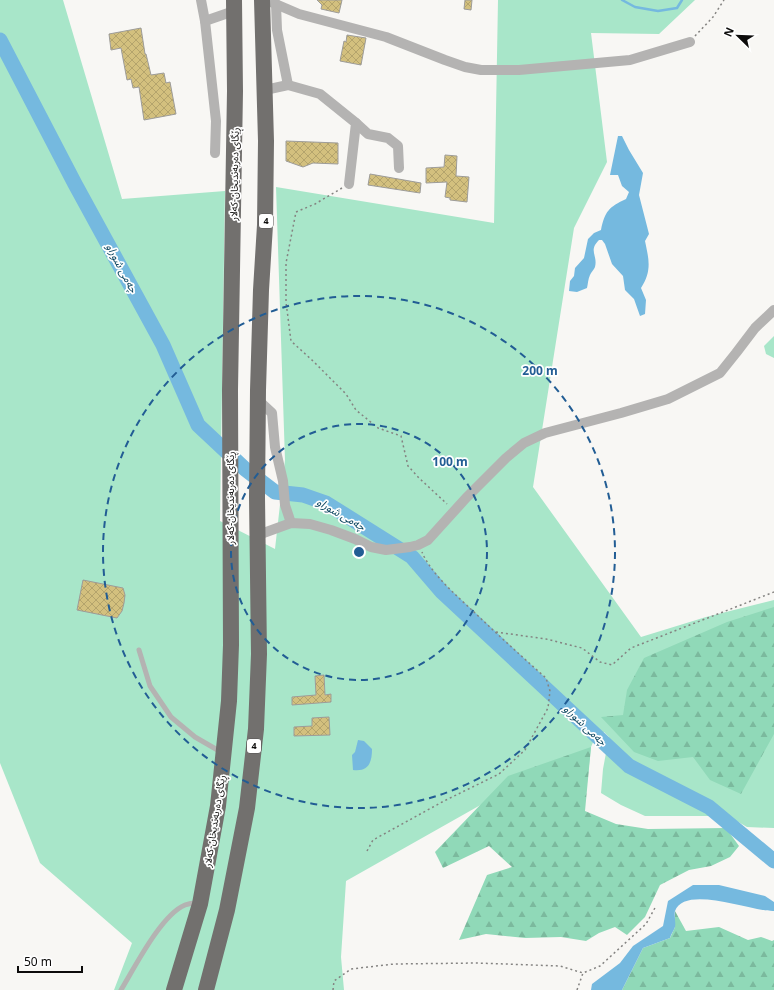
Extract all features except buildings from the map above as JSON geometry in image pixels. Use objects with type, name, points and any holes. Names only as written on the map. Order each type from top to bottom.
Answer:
[{"type":"highway","name":"4","points":[[206,990],[227,910],[247,808],[256,729],[259,654],[257,497],[258,400],[261,290],[266,225],[265,90],[269,2]]},
{"type":"highway","name":"ڕێگای دەربەندیخان-کەلار","points":[[174,990],[200,904],[218,806],[229,701],[231,645],[230,390],[235,91],[234,5]]},
{"type":"highway","points":[[200,904],[227,910]]},
{"type":"street","points":[[201,0],[205,21],[216,121],[215,153]]},
{"type":"street","points":[[266,0],[299,14],[386,37],[444,60],[465,67],[481,70],[519,70],[630,60],[690,42]]},
{"type":"street","points":[[269,2],[277,30],[288,85]]},
{"type":"street","points":[[205,21],[234,5]]},
{"type":"street","points":[[265,90],[288,85],[320,94],[368,134],[388,138],[398,146],[399,168]]},
{"type":"street","points":[[349,184],[356,123]]},
{"type":"street","points":[[258,535],[292,523],[310,524],[355,538],[371,548],[386,550],[418,545],[428,540],[454,510],[501,463],[524,443],[545,433],[668,399],[720,373],[755,328],[774,310]]},
{"type":"street","points":[[258,400],[272,413],[275,446],[283,481],[285,504],[292,523]]},
{"type":"lane","points":[[139,650],[150,686],[171,717],[195,737],[224,754]]},
{"type":"lane","points":[[121,990],[154,938],[172,915],[187,904],[200,904]]},
{"type":"path","points":[[690,42],[713,17],[724,0]]},
{"type":"path","points":[[349,184],[315,204],[296,212],[286,263],[286,302],[291,341],[340,389],[356,410],[378,428],[401,436],[408,466],[418,478],[454,510]]},
{"type":"path","points":[[367,851],[373,840],[444,801],[499,774],[525,750],[548,708],[550,691],[546,678],[457,596],[424,558],[418,545]]},
{"type":"path","points":[[495,632],[546,639],[582,648],[600,662],[612,665],[631,648],[774,592]]},
{"type":"path","points":[[333,990],[334,981],[351,969],[394,964],[478,963],[560,966],[583,973],[600,966],[646,924],[656,906]]},
{"type":"path","points":[[578,990],[583,973]]},
{"type":"green space","points":[[0,0],[63,0],[122,199],[225,191],[220,521],[275,549],[285,460],[276,187],[494,223],[498,0],[695,0],[659,34],[591,33],[607,162],[574,228],[533,487],[641,637],[706,617],[774,600],[774,828],[747,827],[728,816],[645,816],[621,805],[601,793],[603,769],[609,737],[604,732],[595,738],[591,747],[584,811],[500,794],[346,881],[341,957],[344,990],[114,990],[132,943],[40,863],[0,763]]},
{"type":"green space","points":[[774,336],[774,358],[766,354],[764,346]]},
{"type":"green space","points":[[774,607],[774,734],[741,794],[710,780],[693,757],[658,761],[634,752],[601,717],[623,715],[627,690],[644,658],[727,622]]},
{"type":"green space","points":[[591,747],[585,811],[616,824],[648,829],[726,828],[739,846],[730,857],[711,866],[689,870],[660,885],[645,917],[627,935],[615,927],[599,933],[586,941],[561,937],[525,938],[486,934],[459,940],[487,875],[512,867],[489,846],[443,868],[435,852],[508,776]]},
{"type":"green space","points":[[675,911],[686,931],[719,927],[748,940],[761,937],[772,941],[774,940],[774,990],[622,990],[643,948],[670,938],[675,927]]},
{"type":"water","points":[[618,136],[622,136],[643,173],[639,195],[649,234],[645,241],[649,265],[647,276],[641,288],[646,300],[645,314],[640,316],[634,299],[625,290],[623,276],[612,264],[605,244],[602,240],[599,240],[594,247],[596,263],[590,274],[587,288],[577,292],[569,291],[570,281],[574,276],[575,268],[584,258],[588,239],[594,233],[601,230],[606,214],[612,207],[626,199],[629,192],[622,186],[618,175],[610,175]]},
{"type":"water","points":[[358,740],[364,741],[372,749],[371,758],[366,768],[353,770],[352,755],[355,752]]},
{"type":"water","points":[[693,885],[719,885],[765,896],[774,902],[774,911],[705,899],[681,903],[675,911],[675,927],[670,938],[643,948],[622,990],[591,990],[592,984],[620,963],[633,946],[663,926],[668,901]]},
{"type":"waterway","points":[[622,0],[635,7],[658,11],[677,8],[682,0]]},
{"type":"waterway","name":"چەمی شوراو","points":[[0,40],[75,184],[163,345],[198,425],[245,469],[275,492],[303,495],[326,503],[412,557],[442,592],[629,766],[709,807],[774,861]]}]
